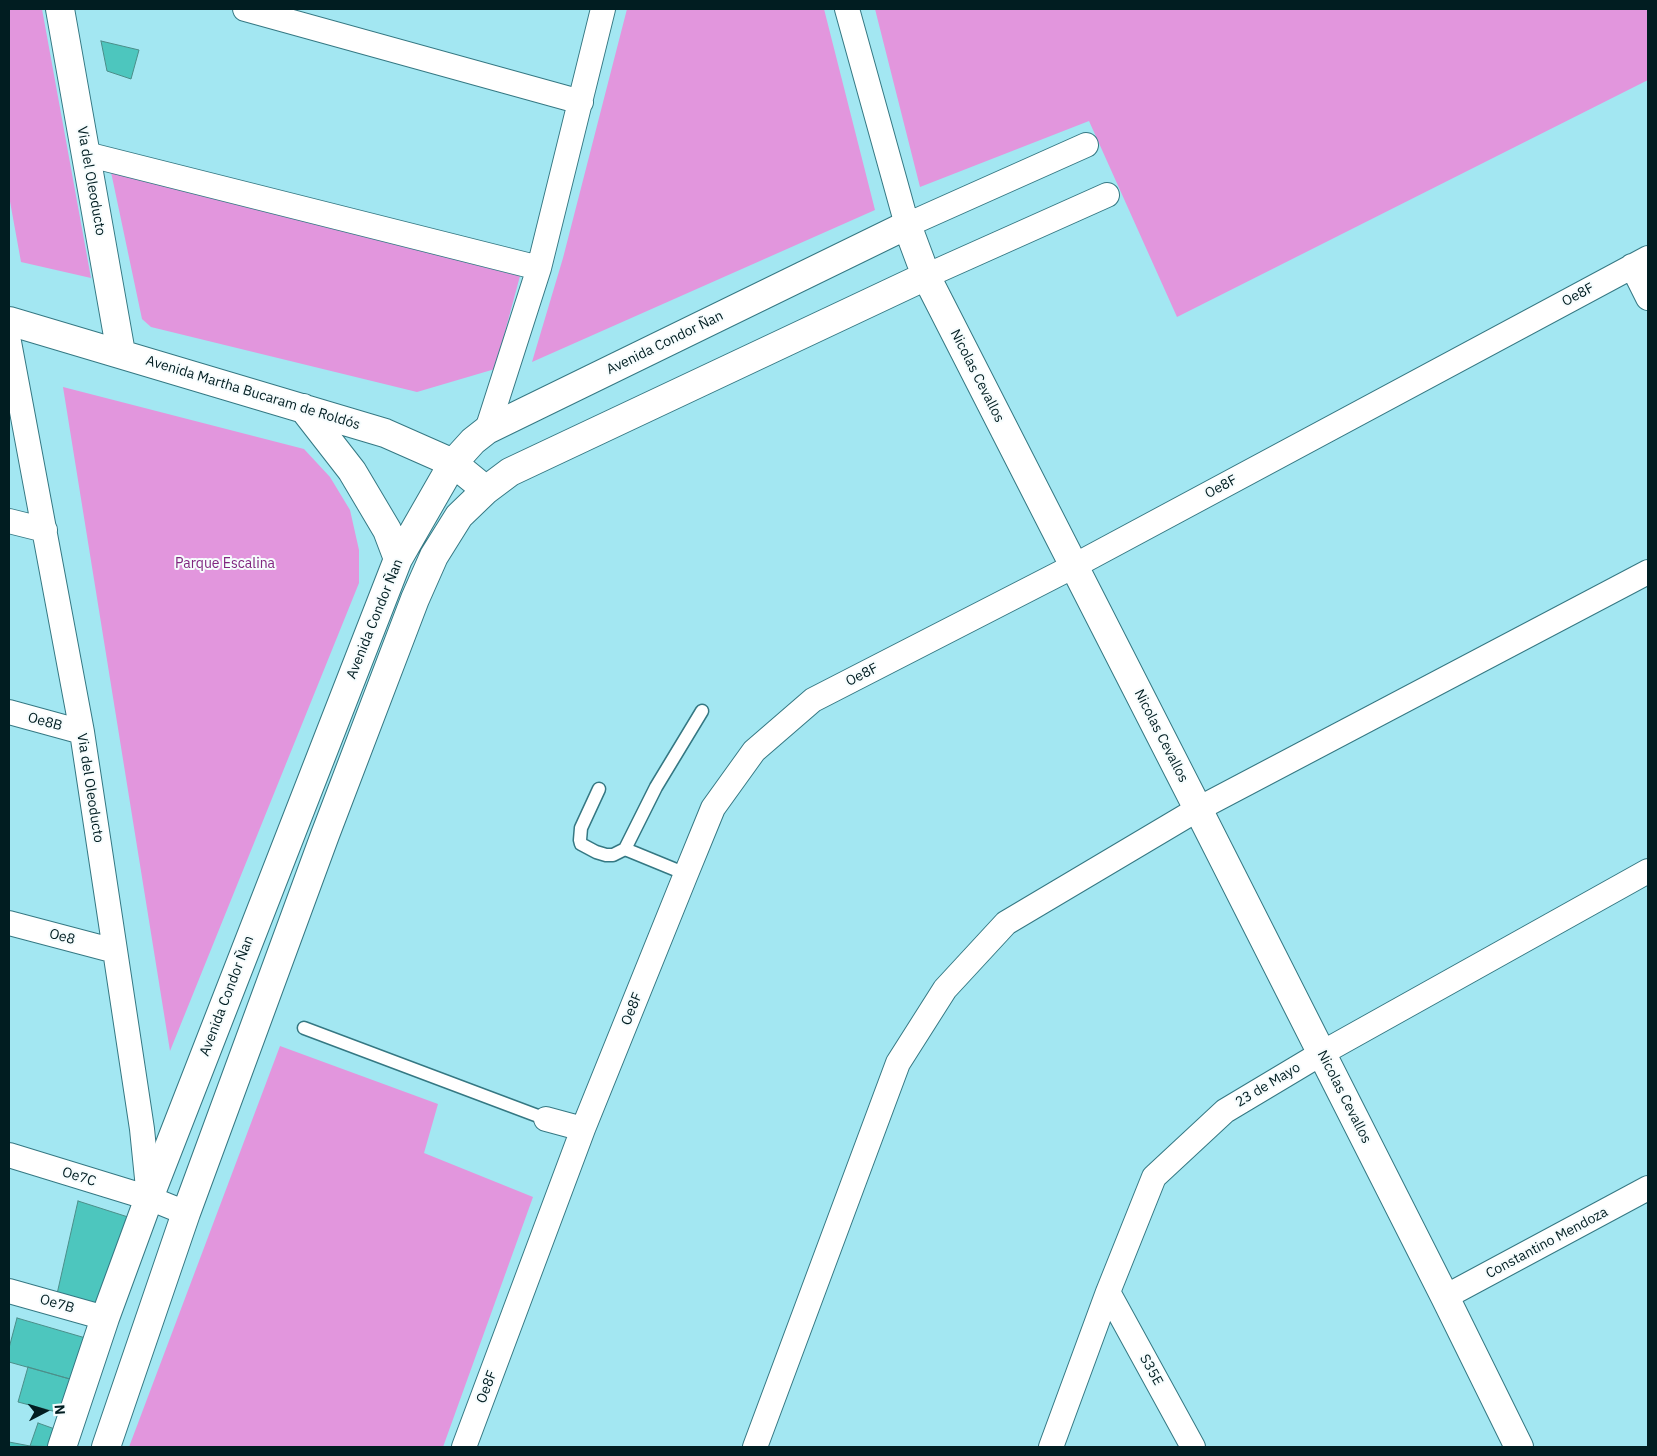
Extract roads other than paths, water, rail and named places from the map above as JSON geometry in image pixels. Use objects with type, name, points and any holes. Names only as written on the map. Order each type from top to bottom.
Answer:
[{"type":"street","name":"Via del Oleoducto","points":[[60,9],[121,354]]},
{"type":"street","points":[[245,9],[580,102]]},
{"type":"street","points":[[487,430],[539,268],[602,9]]},
{"type":"street","name":"Nicolas Cevallos","points":[[847,9],[907,225],[926,276],[1198,808],[1519,1447]]},
{"type":"street","name":"Avenida Condor Ñan","points":[[62,1447],[105,1318],[149,1198],[398,559],[453,463],[473,441],[487,430],[907,225],[1086,145]]},
{"type":"street","points":[[86,154],[539,268]]},
{"type":"street","points":[[106,1447],[186,1213],[322,844],[415,599],[434,556],[459,516],[486,490],[510,472],[926,276],[1107,195]]},
{"type":"street","points":[[1640,262],[1648,298]]},
{"type":"street","name":"Oe8F","points":[[464,1447],[584,1129],[713,808],[754,751],[813,700],[1074,566],[1640,262]]},
{"type":"street","name":"Avenida Martha Bucaram de Roldós","points":[[9,321],[385,433],[453,463],[486,490]]},
{"type":"street","name":"Via del Oleoducto","points":[[9,342],[82,732],[142,1129],[149,1198]]},
{"type":"street","points":[[302,408],[352,471],[387,530],[398,559]]},
{"type":"street","points":[[9,520],[45,530]]},
{"type":"street","points":[[756,1447],[898,1063],[945,989],[1006,923],[1198,808],[1648,572]]},
{"type":"street","name":"Oe8B","points":[[9,712],[82,732]]},
{"type":"street","name":"23 de Mayo","points":[[1051,1447],[1108,1292],[1154,1177],[1225,1110],[1322,1053],[1648,871]]},
{"type":"street","name":"Oe8","points":[[9,923],[115,951]]},
{"type":"street","points":[[546,1119],[584,1129]]},
{"type":"street","name":"Oe7C","points":[[9,1155],[149,1198]]},
{"type":"street","name":"Constantino Mendoza","points":[[1445,1297],[1648,1188]]},
{"type":"street","points":[[149,1198],[186,1213]]},
{"type":"street","name":"Oe7B","points":[[9,1290],[105,1318]]},
{"type":"street","name":"S35E","points":[[1108,1292],[1193,1447]]},
{"type":"lane","points":[[599,788],[581,828],[581,844],[596,852],[613,855],[625,849],[656,787],[702,711]]},
{"type":"lane","points":[[625,849],[686,874]]},
{"type":"lane","points":[[304,1028],[546,1119]]},
{"type":"park label","name":"Parque Escalina","points":[[225,564]]}]
